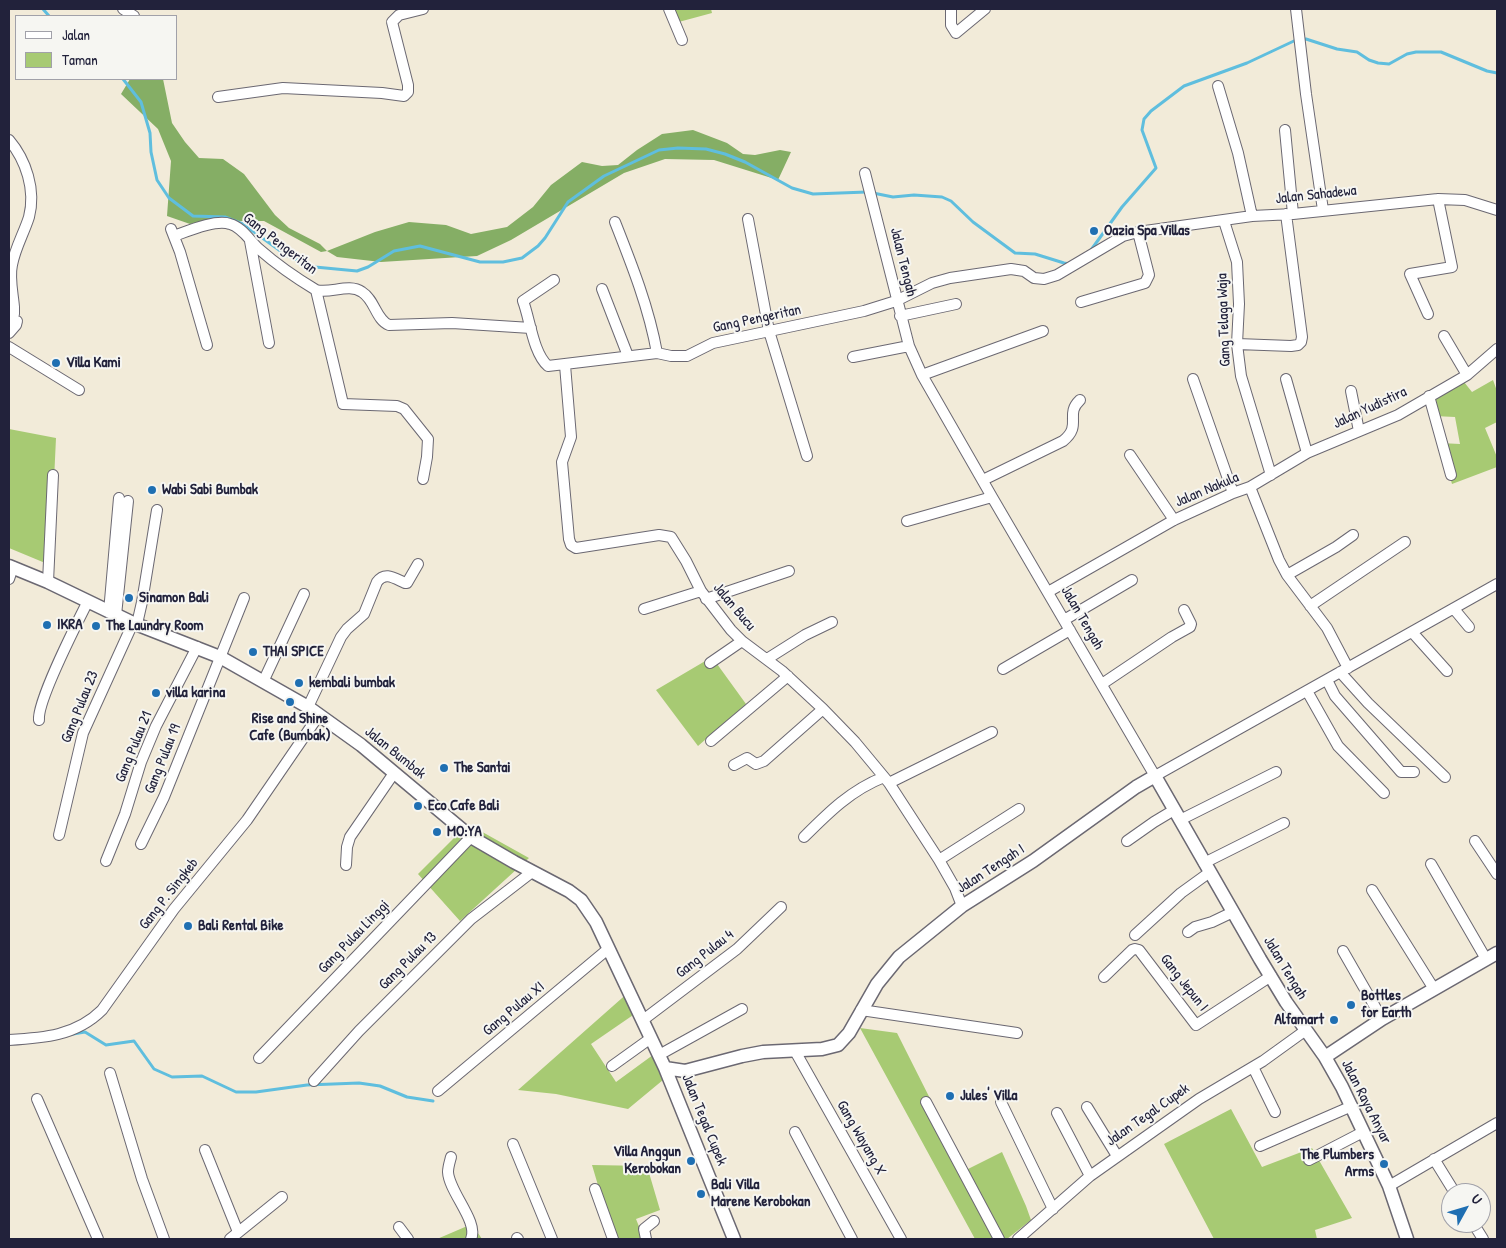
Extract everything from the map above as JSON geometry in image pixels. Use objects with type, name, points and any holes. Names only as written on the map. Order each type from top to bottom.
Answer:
[{"type":"street","points":[[218,97],[283,88],[382,93],[404,96],[408,92],[408,85],[392,22],[398,15],[423,9]]},
{"type":"street","points":[[669,9],[682,40]]},
{"type":"street","points":[[951,9],[950,25],[956,33],[985,9]]},
{"type":"street","points":[[1296,9],[1323,210]]},
{"type":"street","points":[[1218,86],[1238,153],[1252,216]]},
{"type":"street","points":[[1237,344],[1291,346],[1302,342],[1290,214],[1285,130]]},
{"type":"street","points":[[9,140],[19,154],[26,172],[31,199],[28,218],[11,267],[13,320],[16,325],[9,333]]},
{"type":"street","name":"Jalan Tengah","points":[[865,173],[900,316],[909,346],[922,375],[1207,868],[1271,976],[1324,1057]]},
{"type":"street","points":[[1428,314],[1410,274],[1452,267],[1438,198]]},
{"type":"street","name":"Jalan Sahadewa","points":[[896,301],[932,284],[950,278],[1011,269],[1024,271],[1034,278],[1044,279],[1057,274],[1123,236],[1138,232],[1252,216],[1290,214],[1438,198],[1465,200],[1497,210]]},
{"type":"street","points":[[748,219],[769,331],[807,456]]},
{"type":"street","name":"Gang Telaga Waja","points":[[1224,221],[1236,262],[1239,304],[1237,344],[1241,376],[1271,475]]},
{"type":"street","name":"Gang Pengeritan","points":[[207,345],[172,232],[223,222],[236,227],[278,264],[316,290],[324,292],[356,289],[362,292],[372,302],[382,320],[389,326],[452,323],[531,328]]},
{"type":"street","points":[[615,222],[638,282],[658,353]]},
{"type":"street","points":[[1081,302],[1145,283],[1149,276],[1138,232]]},
{"type":"street","points":[[250,241],[268,343]]},
{"type":"street","name":"Gang Pengeritan","points":[[554,280],[524,299],[531,328],[543,361],[548,366],[658,353],[671,356],[687,356],[713,343],[817,322],[896,301]]},
{"type":"street","points":[[602,289],[628,356]]},
{"type":"street","points":[[316,290],[343,404],[397,406],[404,409],[428,439],[428,457],[423,479]]},
{"type":"street","points":[[900,316],[956,304]]},
{"type":"street","points":[[922,375],[1043,331]]},
{"type":"street","points":[[1444,336],[1467,375]]},
{"type":"street","points":[[853,357],[909,346]]},
{"type":"street","points":[[9,347],[79,390]]},
{"type":"street","name":"Jalan Yudistira","points":[[1250,487],[1307,453],[1398,414],[1467,375],[1497,349]]},
{"type":"street","name":"Jalan Bucu","points":[[565,365],[570,437],[562,462],[571,545],[576,548],[665,535],[670,538],[676,544],[704,595],[742,641],[767,658],[823,709],[855,742],[886,780],[940,860],[962,906]]},
{"type":"street","points":[[1193,379],[1233,493]]},
{"type":"street","points":[[1286,379],[1307,453]]},
{"type":"street","points":[[1351,391],[1359,431]]},
{"type":"street","points":[[1429,396],[1451,475]]},
{"type":"street","points":[[983,480],[1063,441],[1073,430],[1073,409],[1080,400]]},
{"type":"street","points":[[1130,455],[1174,520]]},
{"type":"street","points":[[48,582],[53,475]]},
{"type":"street","name":"Jalan Nakula","points":[[1048,592],[1174,520],[1250,487],[1279,560],[1287,575],[1336,643],[1344,670],[1368,703],[1445,777]]},
{"type":"street","points":[[907,521],[992,496]]},
{"type":"street","points":[[112,613],[123,500]]},
{"type":"street","name":"Gang Pulau 23","points":[[59,835],[83,733],[135,623],[145,586],[157,510]]},
{"type":"street","points":[[1287,575],[1353,535]]},
{"type":"street","points":[[1310,606],[1405,542]]},
{"type":"street","name":"Gang P. Singkeb","points":[[9,1040],[62,1034],[92,1020],[102,1010],[174,909],[247,820],[313,711],[341,637],[364,614],[377,582],[380,578],[388,575],[408,583],[418,564]]},
{"type":"street","name":"Jalan Bumbak","points":[[10,571],[48,582],[112,613],[220,657],[313,711],[361,745],[471,837],[569,891],[581,900],[596,922],[665,1068]]},
{"type":"street","points":[[644,609],[704,595],[789,571]]},
{"type":"street","points":[[1064,620],[1132,580]]},
{"type":"street","name":"Jalan Tengah I","points":[[665,1068],[685,1071],[763,1052],[822,1049],[838,1045],[849,1033],[877,984],[898,957],[962,906],[1033,861],[1136,787],[1497,585]]},
{"type":"street","points":[[263,682],[304,594]]},
{"type":"street","name":"Gang Pulau 19","points":[[141,844],[164,797],[244,598]]},
{"type":"street","points":[[39,720],[39,712],[49,685],[88,601]]},
{"type":"street","points":[[1454,608],[1469,627]]},
{"type":"street","points":[[1102,684],[1190,627],[1191,624],[1184,610]]},
{"type":"street","points":[[767,658],[805,635],[832,622]]},
{"type":"street","points":[[1003,669],[1070,630]]},
{"type":"street","points":[[1412,632],[1447,671]]},
{"type":"street","points":[[710,663],[742,641]]},
{"type":"street","name":"Gang Pulau 21","points":[[106,862],[125,814],[141,762],[156,726],[197,648]]},
{"type":"street","points":[[711,741],[788,676]]},
{"type":"street","points":[[1327,680],[1335,696],[1402,772],[1414,772]]},
{"type":"street","points":[[1306,691],[1338,746],[1384,794]]},
{"type":"street","points":[[734,765],[747,758],[756,764],[764,761],[823,709]]},
{"type":"street","points":[[804,837],[848,796],[860,788],[886,780],[992,732]]},
{"type":"street","points":[[1127,841],[1154,822],[1177,815],[1276,772]]},
{"type":"street","points":[[346,865],[347,847],[350,837],[394,773]]},
{"type":"street","points":[[940,860],[1019,809]]},
{"type":"street","points":[[1135,935],[1207,868],[1284,823]]},
{"type":"street","name":"Gang Pulau Linggi","points":[[260,1058],[471,837]]},
{"type":"street","points":[[1475,841],[1497,874]]},
{"type":"street","points":[[1431,864],[1486,959]]},
{"type":"street","name":"Gang Pulau 13","points":[[314,1081],[359,1031],[471,919],[532,872]]},
{"type":"street","points":[[1372,890],[1434,989]]},
{"type":"street","name":"Gang Pulau 4","points":[[643,1020],[737,950],[781,907]]},
{"type":"street","points":[[1188,932],[1195,927],[1212,922],[1233,912]]},
{"type":"street","name":"Gang Pulau XI","points":[[438,1091],[608,949]]},
{"type":"street","name":"Gang Jepun I","points":[[1104,977],[1132,950],[1139,950],[1196,1025],[1271,976]]},
{"type":"street","points":[[1344,951],[1382,1019]]},
{"type":"street","name":"Jalan Raya Anyar","points":[[1407,1239],[1389,1186],[1352,1106],[1324,1057],[1382,1019],[1497,952]]},
{"type":"street","points":[[658,1055],[742,1010]]},
{"type":"street","points":[[861,1010],[1017,1033]]},
{"type":"street","name":"Jalan Tegal Cupek","points":[[1018,1239],[1053,1209],[1087,1171],[1117,1156],[1199,1099],[1282,1049],[1306,1030]]},
{"type":"street","points":[[612,1066],[651,1038]]},
{"type":"street","name":"Gang Wayang X","points":[[795,1051],[901,1239]]},
{"type":"street","points":[[1253,1067],[1275,1112]]},
{"type":"street","name":"Jalan Tegal Cupek","points":[[665,1068],[734,1239]]},
{"type":"street","points":[[110,1073],[142,1179],[164,1239]]},
{"type":"street","points":[[37,1099],[98,1239]]},
{"type":"street","points":[[926,1102],[999,1239]]},
{"type":"street","points":[[1001,1102],[1053,1209]]},
{"type":"street","points":[[1260,1146],[1352,1106]]},
{"type":"street","points":[[1087,1107],[1117,1156]]},
{"type":"street","points":[[1056,1113],[1087,1171]]},
{"type":"street","points":[[1389,1186],[1497,1123]]},
{"type":"street","points":[[795,1132],[852,1239]]},
{"type":"street","points":[[1309,1160],[1364,1132]]},
{"type":"street","points":[[513,1144],[552,1239]]},
{"type":"street","points":[[206,1150],[238,1232]]},
{"type":"street","points":[[452,1157],[448,1172],[450,1182],[471,1224],[474,1233],[471,1239]]},
{"type":"street","points":[[1434,1159],[1449,1183]]},
{"type":"street","points":[[595,1189],[613,1239]]},
{"type":"street","points":[[230,1239],[282,1197]]},
{"type":"street","points":[[646,1239],[644,1229],[654,1221]]},
{"type":"street","points":[[399,1227],[408,1239]]},
{"type":"green space","points":[[672,9],[711,9],[712,13],[675,23]]},
{"type":"green space","points":[[129,80],[163,80],[172,123],[199,158],[223,159],[244,174],[275,215],[289,228],[320,244],[327,251],[321,252],[264,221],[220,221],[190,224],[167,216],[171,161],[158,129],[121,94]]},
{"type":"green space","points":[[693,130],[727,143],[743,154],[755,155],[780,150],[791,152],[778,180],[714,160],[665,159],[624,173],[511,240],[477,256],[381,262],[337,257],[327,251],[375,232],[409,222],[446,225],[471,234],[507,227],[533,207],[551,185],[582,162],[602,166],[618,165],[662,134]]},
{"type":"green space","points":[[1493,380],[1497,391],[1497,422],[1485,428],[1497,457],[1497,467],[1452,484],[1440,443],[1460,444],[1455,417],[1434,416],[1429,395],[1464,382],[1472,392]]},
{"type":"green space","points":[[9,429],[56,438],[50,565],[9,548]]},
{"type":"green space","points":[[712,657],[746,704],[698,746],[656,690]]},
{"type":"green space","points":[[468,824],[529,858],[460,921],[418,874]]},
{"type":"green space","points":[[630,991],[639,1011],[591,1044],[616,1082],[657,1052],[669,1075],[628,1109],[556,1094],[518,1090]]},
{"type":"green space","points":[[860,1028],[897,1033],[966,1170],[1002,1152],[1031,1220],[1007,1239],[975,1239]]},
{"type":"green space","points":[[1231,1109],[1262,1167],[1312,1148],[1352,1218],[1315,1230],[1317,1239],[1214,1239],[1164,1144]]},
{"type":"green space","points":[[592,1165],[647,1166],[660,1210],[636,1219],[644,1239],[614,1239]]},
{"type":"green space","points":[[472,1224],[482,1239],[437,1239]]},
{"type":"waterway","points":[[43,9],[48,15]]},
{"type":"waterway","points":[[1091,250],[1122,207],[1156,168],[1142,130],[1144,119],[1151,111],[1184,86],[1247,63],[1296,40],[1306,39],[1337,49],[1357,52],[1369,60],[1378,63],[1389,64],[1407,54],[1416,52],[1441,52],[1487,71],[1497,73]]},
{"type":"waterway","points":[[124,80],[141,102],[150,133],[151,152],[157,180],[169,198],[193,216],[225,217],[243,224],[286,255],[315,267],[357,271],[368,267],[394,251],[420,246],[480,262],[503,262],[522,258],[545,238],[568,202],[604,176],[659,150],[678,148],[706,149],[725,154],[745,162],[792,188],[813,194],[867,192]]},
{"type":"waterway","points":[[873,193],[893,197],[914,195],[942,197],[951,201],[973,222],[1015,253],[1035,254],[1070,264]]},
{"type":"waterway","points":[[73,1034],[85,1032],[106,1045],[134,1041],[154,1069],[172,1077],[202,1076],[236,1092],[256,1092],[307,1085],[359,1083],[380,1086],[407,1097],[433,1101]]},
{"type":"place","name":"Oazia Spa Villas","points":[[1094,231]]},
{"type":"place","name":"Villa Kami","points":[[56,363]]},
{"type":"place","name":"Wabi Sabi Bumbak","points":[[152,490]]},
{"type":"place","name":"Sinamon Bali","points":[[129,598]]},
{"type":"place","name":"IKRA","points":[[47,625]]},
{"type":"place","name":"The Laundry Room","points":[[96,626]]},
{"type":"place","name":"THAI SPICE","points":[[253,652]]},
{"type":"place","name":"kembali bumbak","points":[[299,683]]},
{"type":"place","name":"villa karina","points":[[156,693]]},
{"type":"place","name":"Rise and Shine Cafe (Bumbak)","points":[[290,702]]},
{"type":"place","name":"The Santai","points":[[444,768]]},
{"type":"place","name":"Eco Cafe Bali","points":[[418,806]]},
{"type":"place","name":"MO:YA","points":[[437,832]]},
{"type":"place","name":"Bali Rental Bike","points":[[188,926]]},
{"type":"place","name":"Bottles for Earth","points":[[1351,1005]]},
{"type":"place","name":"Alfamart","points":[[1334,1020]]},
{"type":"place","name":"Jules' Villa","points":[[950,1096]]},
{"type":"place","name":"Villa Anggun Kerobokan","points":[[691,1161]]},
{"type":"place","name":"The Plumbers Arms","points":[[1384,1164]]},
{"type":"place","name":"Bali Villa Marene Kerobokan","points":[[701,1194]]}]
